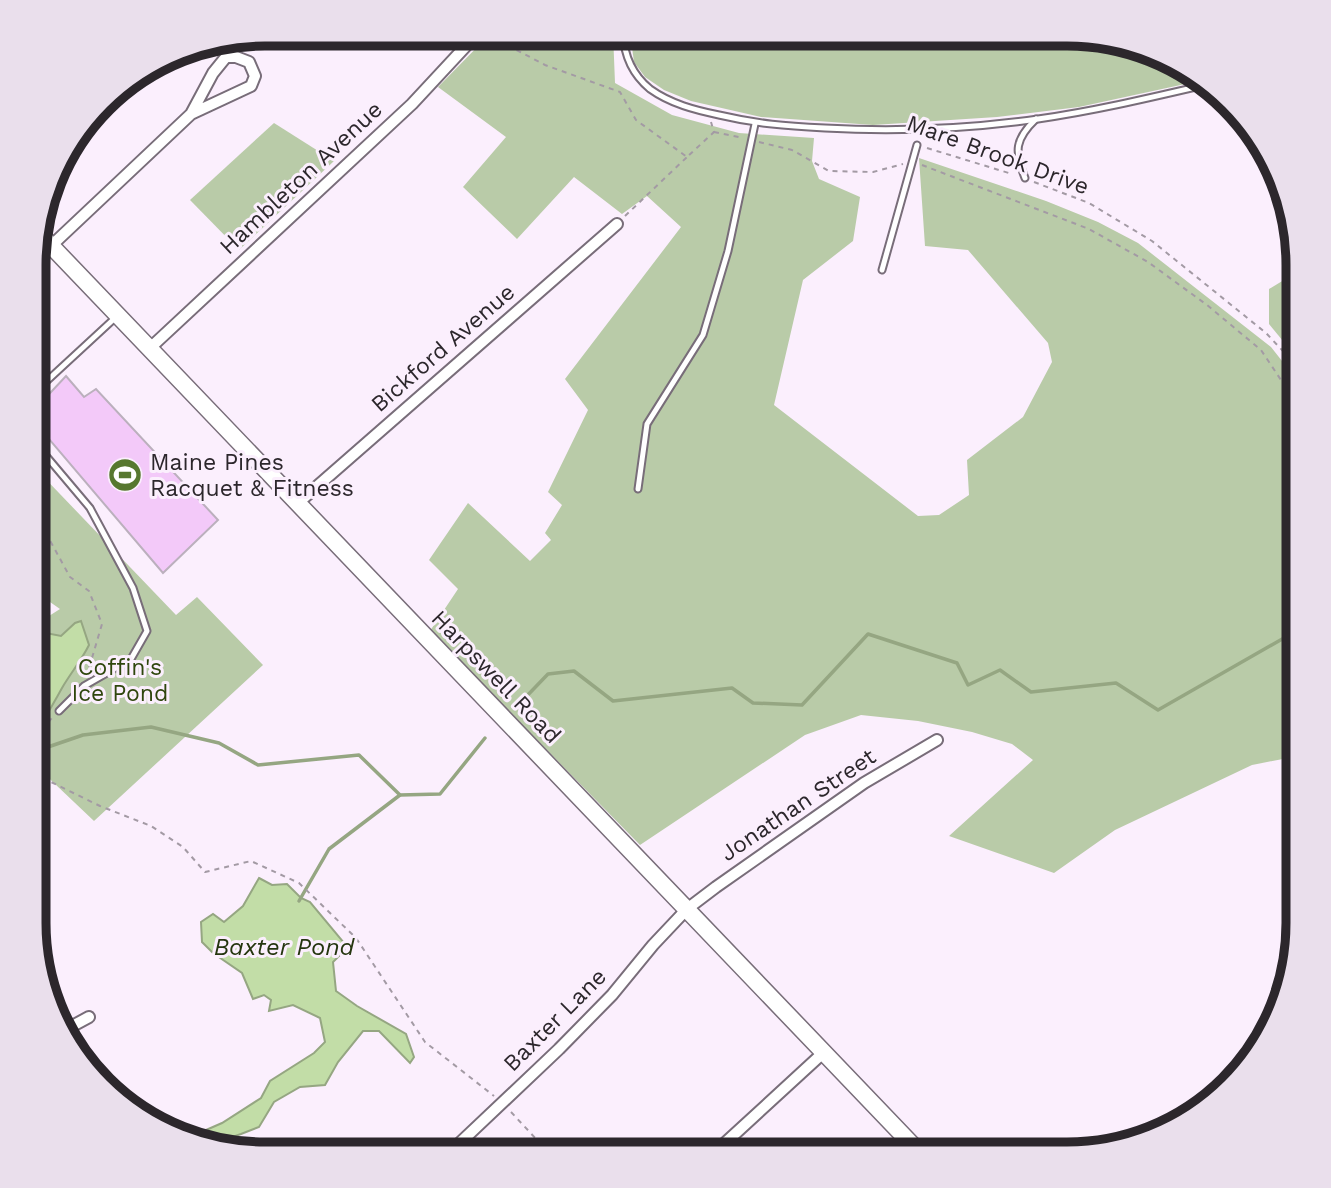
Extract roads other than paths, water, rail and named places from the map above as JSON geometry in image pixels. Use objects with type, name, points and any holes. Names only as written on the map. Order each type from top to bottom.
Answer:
[{"type":"main road","name":"Harpswell Road","points":[[47,241],[909,1142]]},
{"type":"street","name":"Hambleton Avenue","points":[[149,349],[412,104],[466,46]]},
{"type":"street","points":[[51,246],[191,114],[226,57],[236,57],[249,62],[255,76],[251,86],[191,114]]},
{"type":"street","name":"Bickford Avenue","points":[[298,503],[617,224]]},
{"type":"street","name":"Jonathan Street","points":[[687,909],[853,790],[937,740]]},
{"type":"street","name":"Baxter Lane","points":[[461,1142],[612,995],[653,944],[687,909]]},
{"type":"street","points":[[72,1026],[89,1017]]},
{"type":"street","points":[[726,1142],[823,1053]]},
{"type":"lane","points":[[624,46],[632,69],[650,89],[685,107],[755,124],[885,131],[1036,119],[1111,107],[1195,87]]},
{"type":"lane","points":[[1025,178],[1018,161],[1018,144],[1024,131],[1036,119]]},
{"type":"lane","points":[[638,489],[646,425],[703,335],[727,251],[755,124]]},
{"type":"lane","points":[[882,270],[917,145]]},
{"type":"lane","points":[[45,382],[117,316]]},
{"type":"lane","points":[[45,455],[90,508],[133,588],[147,631],[131,659],[84,686],[59,711]]},
{"type":"water","name":"Coffin's Ice Pond","points":[[81,621],[89,645],[46,716],[46,633],[61,636]]},
{"type":"water","name":"Baxter Pond","points":[[259,878],[272,885],[287,884],[301,898],[310,902],[345,944],[345,950],[333,962],[336,991],[406,1034],[414,1057],[410,1063],[379,1031],[363,1031],[338,1062],[325,1085],[300,1087],[274,1102],[259,1127],[226,1139],[200,1133],[222,1123],[261,1098],[270,1081],[314,1053],[325,1042],[320,1018],[293,1005],[269,1011],[271,1000],[264,995],[253,999],[242,973],[202,942],[201,922],[213,914],[224,922],[243,906]]},
{"type":"waterway","points":[[522,701],[548,674],[574,671],[613,701],[732,688],[753,703],[802,705],[868,634],[957,663],[968,685],[1000,670],[1031,692],[1116,683],[1158,710],[1286,637]]},
{"type":"waterway","points":[[46,748],[83,735],[151,727],[219,743],[258,765],[359,755],[400,795],[440,794],[485,738]]},
{"type":"waterway","points":[[299,901],[329,849],[400,795]]},
{"type":"place","name":"Maine Pines Racquet & Fitness","points":[[125,475]]}]
